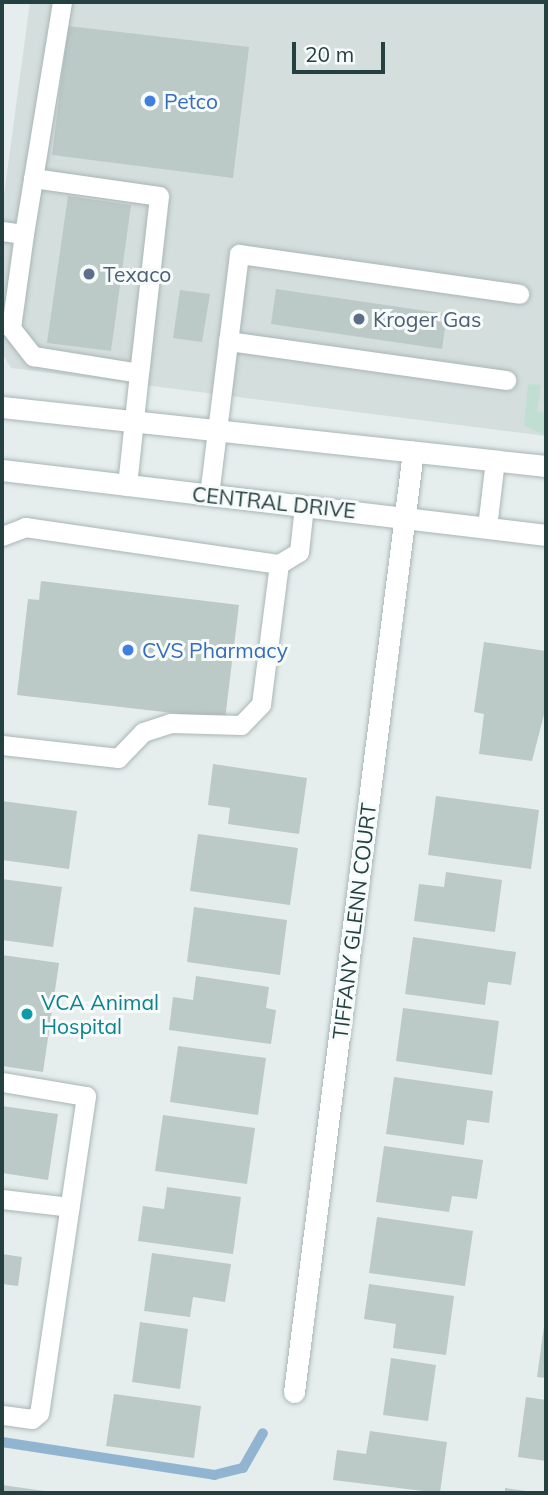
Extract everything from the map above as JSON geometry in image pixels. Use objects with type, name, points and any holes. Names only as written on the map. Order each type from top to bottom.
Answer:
[{"type":"main road","points":[[2,407],[546,466]]},
{"type":"main road","name":"TIFFANY GLENN COURT","points":[[294,1392],[413,451]]},
{"type":"main road","name":"CENTRAL DRIVE","points":[[2,470],[546,535]]},
{"type":"lane","points":[[62,2],[11,328],[33,356],[139,373]]},
{"type":"lane","points":[[33,178],[159,196],[127,486]]},
{"type":"lane","points":[[2,230],[24,234]]},
{"type":"lane","points":[[209,495],[239,254],[519,294]]},
{"type":"lane","points":[[228,341],[506,380]]},
{"type":"lane","points":[[487,527],[495,460]]},
{"type":"lane","points":[[2,536],[25,527],[279,564],[299,552],[304,506]]},
{"type":"lane","points":[[2,745],[118,758],[142,732],[170,723],[219,727],[241,725],[255,715],[279,564]]},
{"type":"lane","points":[[2,1082],[86,1096],[39,1413],[32,1419],[2,1415]]},
{"type":"lane","points":[[2,1199],[70,1207]]},
{"type":"shaded area","points":[[30,2],[546,2],[546,436],[11,368],[2,353],[2,210]]},
{"type":"green space","points":[[528,384],[541,385],[537,411],[546,413],[546,436],[524,425]]},
{"type":"building","name":"Petco","points":[[68,26],[249,47],[233,178],[52,155]]},
{"type":"building","name":"Texaco","points":[[68,196],[131,205],[111,351],[47,343]]},
{"type":"building","name":"Kroger Gas","points":[[276,289],[447,314],[442,349],[271,324]]},
{"type":"building","points":[[180,290],[210,294],[202,342],[173,338]]},
{"type":"building","name":"CVS Pharmacy","points":[[41,581],[239,605],[225,719],[17,695],[28,599],[39,600]]},
{"type":"building","points":[[484,642],[546,651],[546,707],[532,761],[479,754],[484,714],[474,712]]},
{"type":"building","points":[[213,764],[307,778],[299,834],[228,824],[230,808],[208,805]]},
{"type":"building","points":[[436,796],[539,810],[531,869],[428,855]]},
{"type":"building","points":[[2,801],[77,811],[69,869],[2,860]]},
{"type":"building","points":[[198,834],[298,848],[290,905],[190,891]]},
{"type":"building","points":[[446,872],[502,880],[495,932],[414,921],[419,884],[444,887]]},
{"type":"building","points":[[2,879],[62,887],[53,947],[2,940]]},
{"type":"building","points":[[194,907],[287,920],[280,975],[187,962]]},
{"type":"building","points":[[413,937],[516,952],[511,985],[488,982],[485,1005],[405,994]]},
{"type":"building","name":"VCA Animal Hospital","points":[[2,955],[59,963],[43,1072],[2,1066]]},
{"type":"building","points":[[196,976],[269,987],[266,1008],[276,1010],[271,1044],[169,1030],[173,997],[193,1000]]},
{"type":"building","points":[[403,1008],[499,1021],[492,1075],[396,1061]]},
{"type":"building","points":[[178,1046],[266,1058],[258,1115],[170,1102]]},
{"type":"building","points":[[394,1077],[493,1091],[489,1123],[467,1120],[464,1145],[386,1134]]},
{"type":"building","points":[[2,1106],[58,1114],[48,1180],[2,1173]]},
{"type":"building","points":[[163,1115],[255,1128],[247,1184],[155,1171]]},
{"type":"building","points":[[384,1146],[483,1160],[477,1199],[452,1196],[449,1212],[376,1202]]},
{"type":"building","points":[[167,1187],[241,1197],[233,1254],[138,1241],[143,1206],[164,1209]]},
{"type":"building","points":[[377,1217],[473,1231],[465,1286],[369,1273]]},
{"type":"building","points":[[152,1253],[231,1264],[225,1302],[193,1297],[190,1317],[144,1311]]},
{"type":"building","points":[[2,1254],[22,1257],[18,1286],[2,1284]]},
{"type":"building","points":[[369,1284],[454,1296],[446,1355],[393,1348],[396,1324],[364,1319]]},
{"type":"building","points":[[546,1319],[546,1378],[537,1377]]},
{"type":"building","points":[[140,1322],[188,1329],[180,1389],[132,1382]]},
{"type":"building","points":[[391,1358],[436,1365],[428,1421],[383,1415]]},
{"type":"building","points":[[114,1394],[201,1406],[194,1458],[106,1446]]},
{"type":"building","points":[[526,1397],[546,1400],[546,1461],[518,1457]]},
{"type":"building","points":[[370,1431],[447,1442],[440,1493],[333,1480],[337,1450],[366,1454]]},
{"type":"building","points":[[2,1485],[52,1492],[52,1493],[2,1493]]},
{"type":"building","points":[[505,1488],[534,1492],[505,1493]]},
{"type":"waterway","points":[[2,1442],[214,1475],[243,1468],[263,1433]]},
{"type":"place","name":"Petco","points":[[150,101]]},
{"type":"place","name":"Texaco","points":[[89,274]]},
{"type":"place","name":"Kroger Gas","points":[[359,319]]},
{"type":"place","name":"CVS Pharmacy","points":[[128,650]]},
{"type":"place","name":"VCA Animal Hospital","points":[[27,1014]]}]
